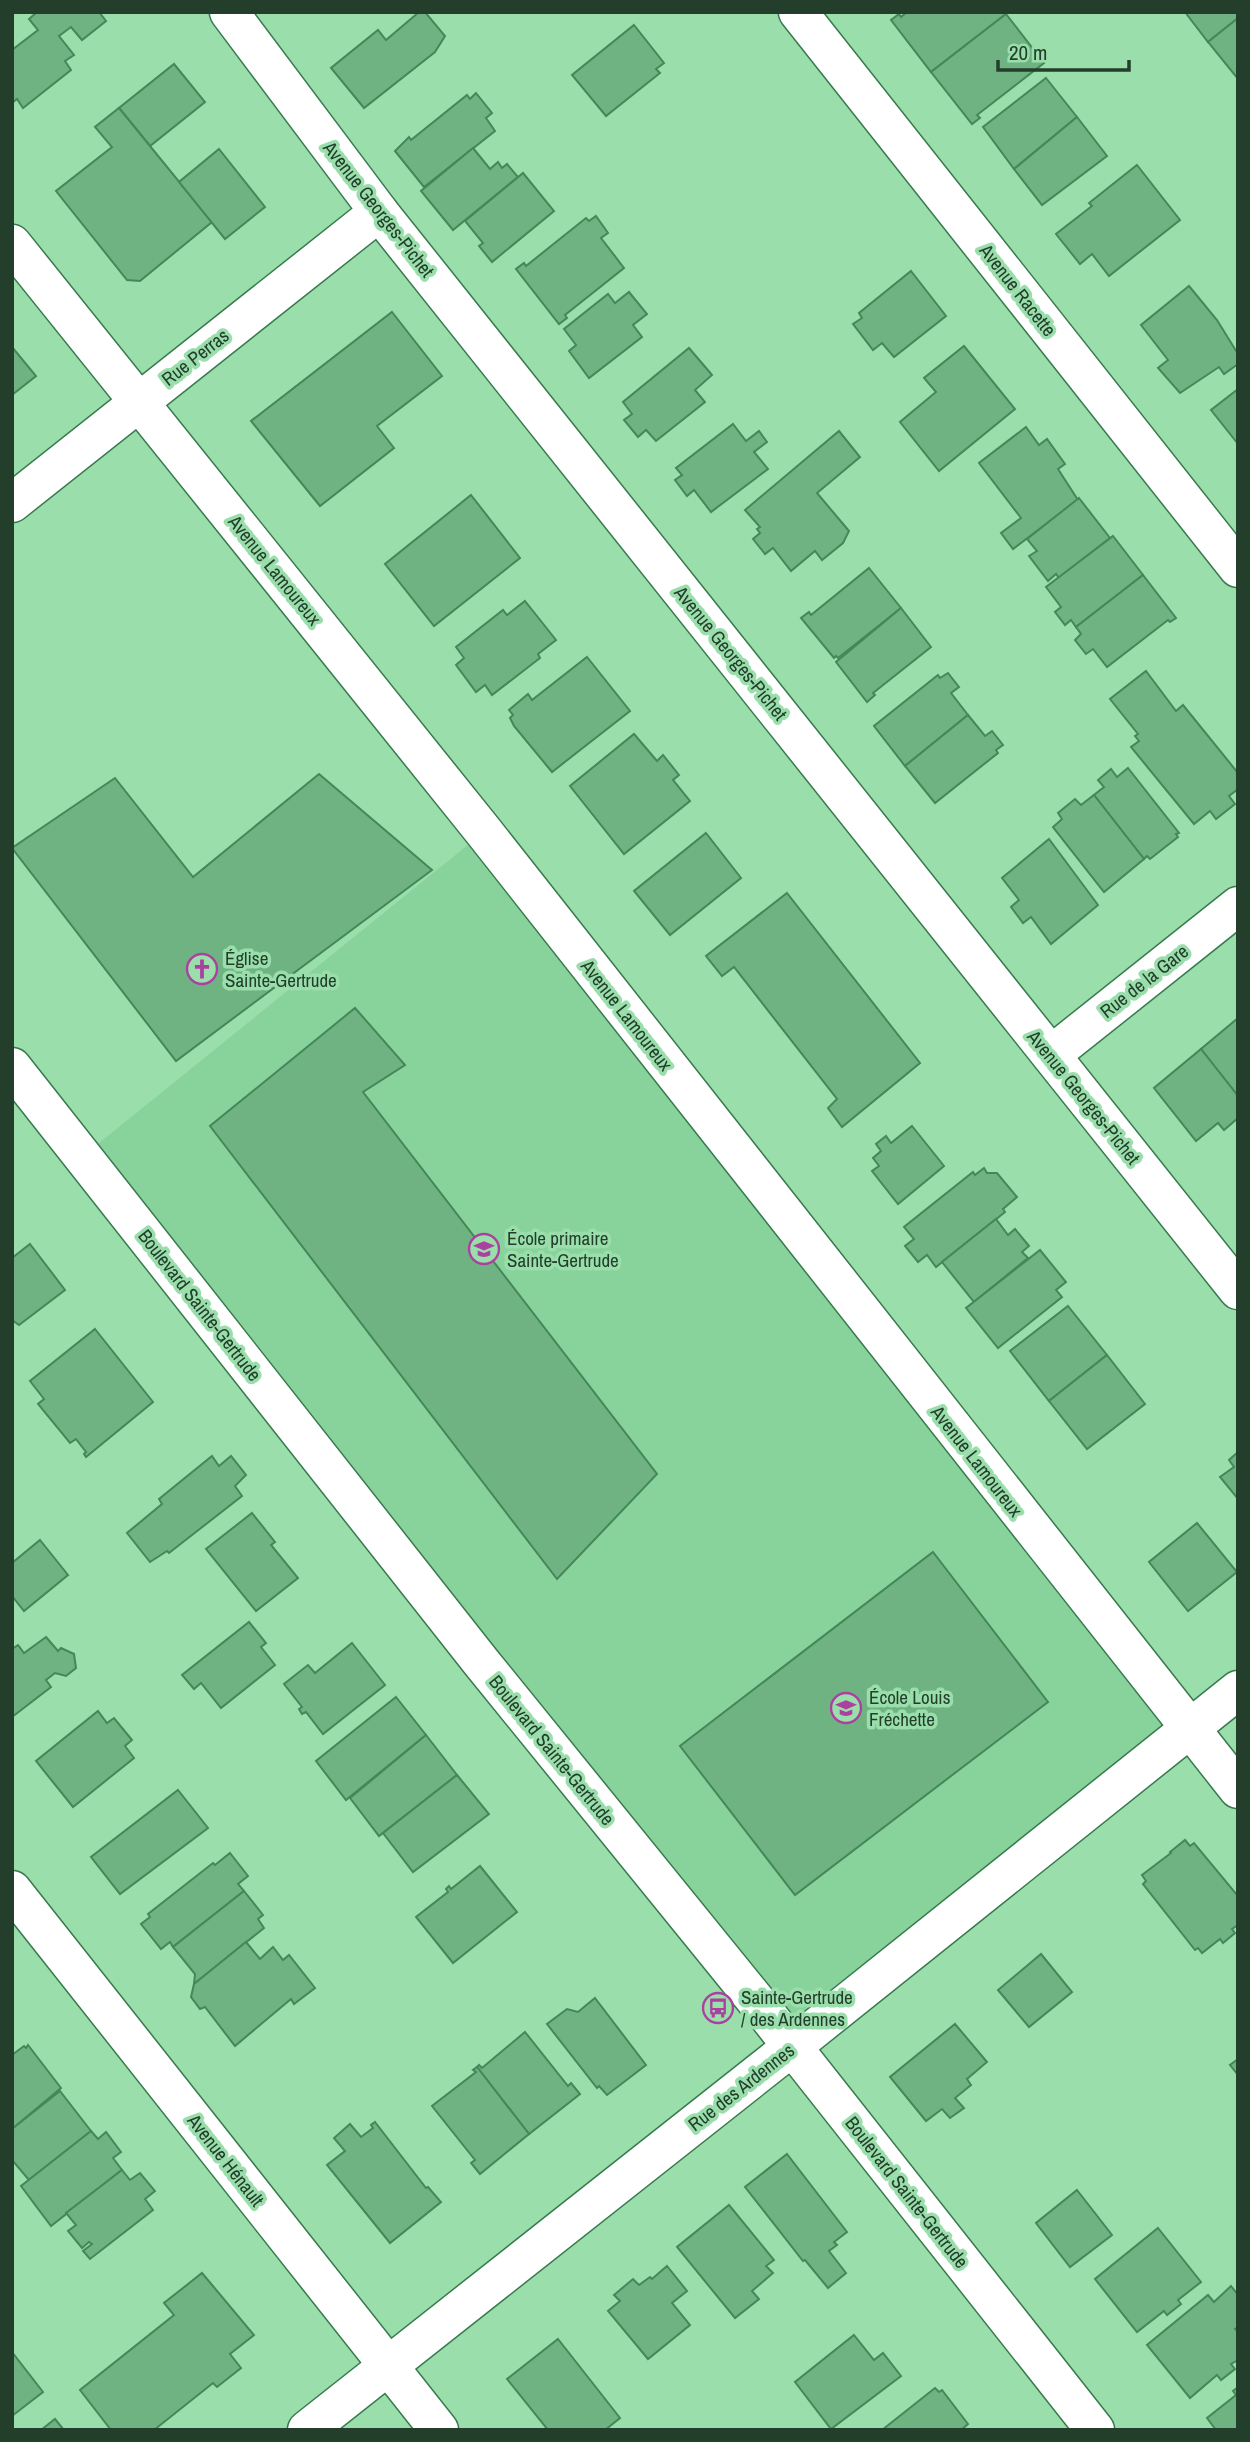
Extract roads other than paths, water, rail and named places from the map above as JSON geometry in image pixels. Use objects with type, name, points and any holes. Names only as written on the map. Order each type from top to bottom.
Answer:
[{"type":"street","name":"Avenue Georges-Pichet","points":[[229,12],[379,212],[1238,1290]]},
{"type":"street","name":"Avenue Racette","points":[[798,12],[1238,568]]},
{"type":"street","name":"Rue Perras","points":[[12,503],[379,212]]},
{"type":"street","name":"Avenue Lamoureux","points":[[12,244],[485,832],[1238,1789]]},
{"type":"street","name":"Rue de la Gare","points":[[1051,1055],[1238,906]]},
{"type":"street","name":"Boulevard Sainte-Gertrude","points":[[12,1067],[481,1662],[793,2046],[1095,2430]]},
{"type":"street","name":"Rue des Ardennes","points":[[307,2430],[1238,1690]]},
{"type":"street","name":"Avenue Hénault","points":[[12,1889],[439,2430]]},
{"type":"place","name":"Église Sainte-Gertrude","points":[[202,969]]},
{"type":"place","name":"École primaire Sainte-Gertrude","points":[[484,1249]]},
{"type":"place","name":"École Louis Fréchette","points":[[846,1708]]},
{"type":"place","name":"Sainte-Gertrude / des Ardennes","points":[[718,2008]]}]
